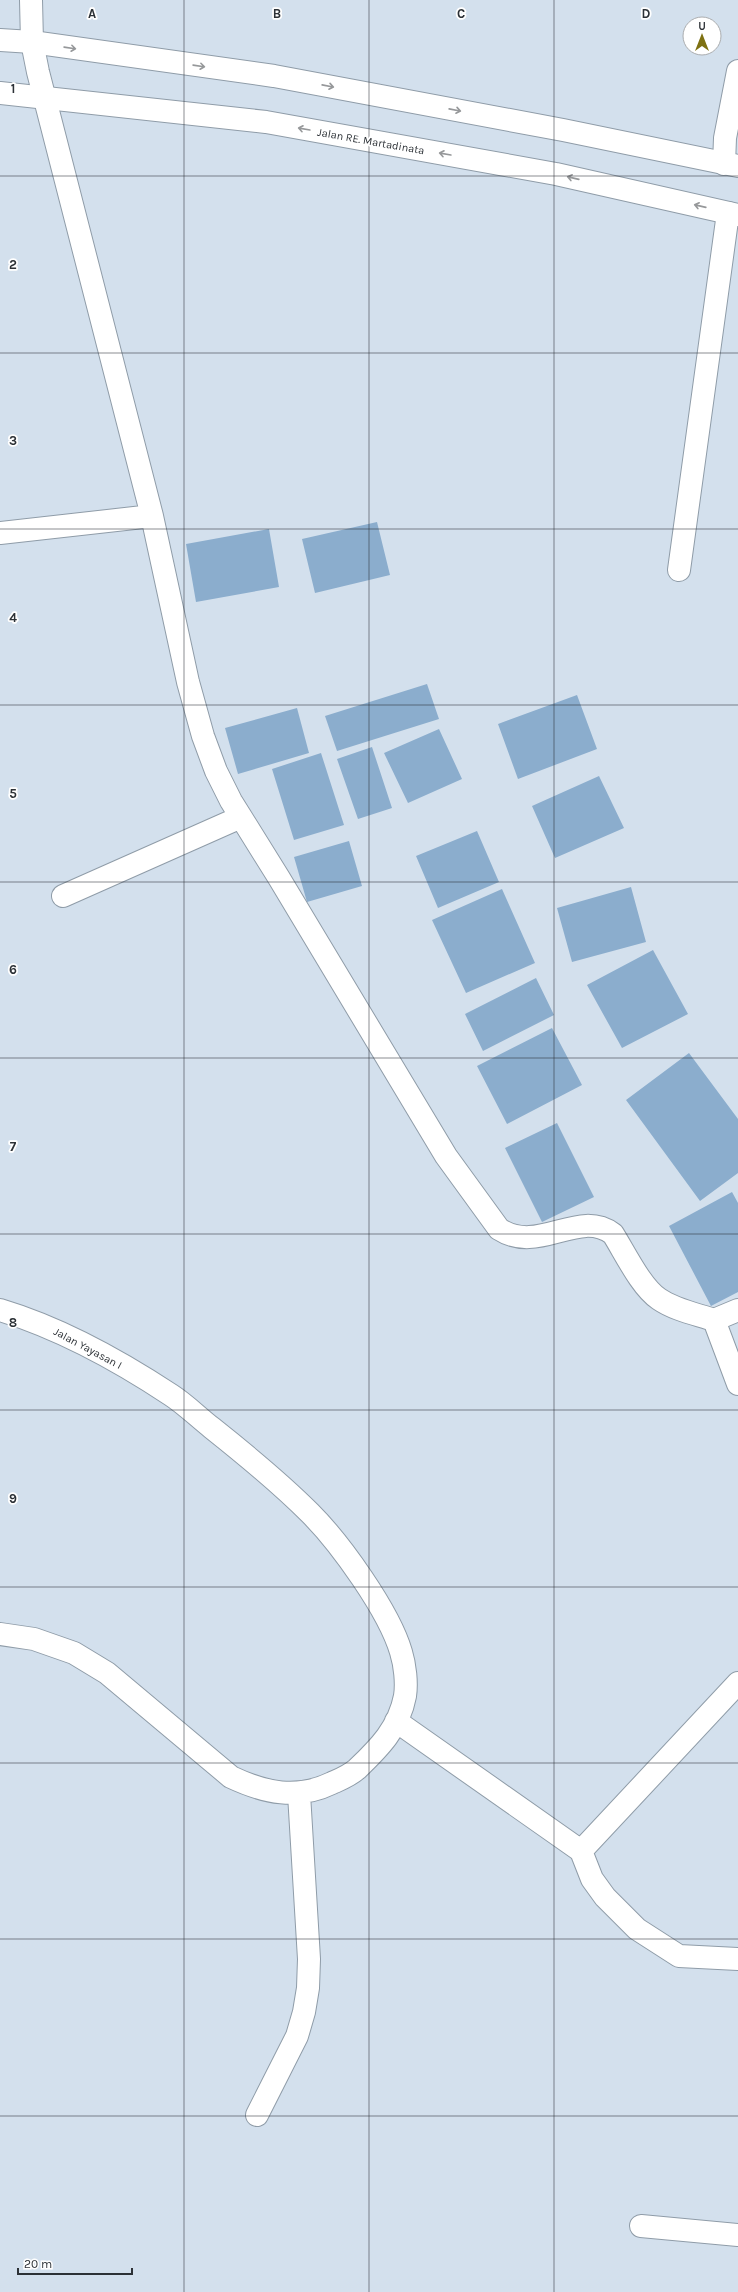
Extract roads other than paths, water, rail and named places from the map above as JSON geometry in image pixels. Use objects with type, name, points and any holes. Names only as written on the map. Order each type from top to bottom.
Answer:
[{"type":"main road","points":[[31,0],[32,42],[152,516],[188,682],[203,736],[228,795],[280,878],[446,1156],[499,1229],[508,1235],[530,1238],[586,1225],[605,1228],[613,1234],[649,1291],[670,1306],[714,1320],[738,1310]]},
{"type":"main road","points":[[0,40],[32,42],[274,76],[563,130],[731,165],[725,138],[738,71]]},
{"type":"main road","name":"Jalan RE. Martadinata","points":[[0,93],[266,122],[556,174],[733,214]]},
{"type":"main road","points":[[680,570],[733,214]]},
{"type":"main road","points":[[0,533],[152,516]]},
{"type":"main road","points":[[63,896],[241,817]]},
{"type":"main road","name":"Jalan Yayasan I","points":[[0,1310],[27,1318],[84,1345],[172,1395],[260,1466],[311,1514],[354,1567],[384,1615],[401,1652],[405,1676],[404,1696],[396,1721],[386,1741],[351,1775],[323,1788],[299,1794],[276,1793],[255,1788],[231,1777],[107,1673],[74,1654],[34,1639],[0,1634]]},
{"type":"main road","points":[[714,1320],[738,1384]]},
{"type":"main road","points":[[574,1846],[738,1683]]},
{"type":"main road","points":[[396,1721],[574,1846],[592,1879],[605,1897],[637,1930],[679,1956],[738,1959]]},
{"type":"main road","points":[[257,2115],[297,2036],[304,2012],[308,1988],[309,1958],[299,1794]]},
{"type":"main road","points":[[641,2226],[738,2235]]}]
